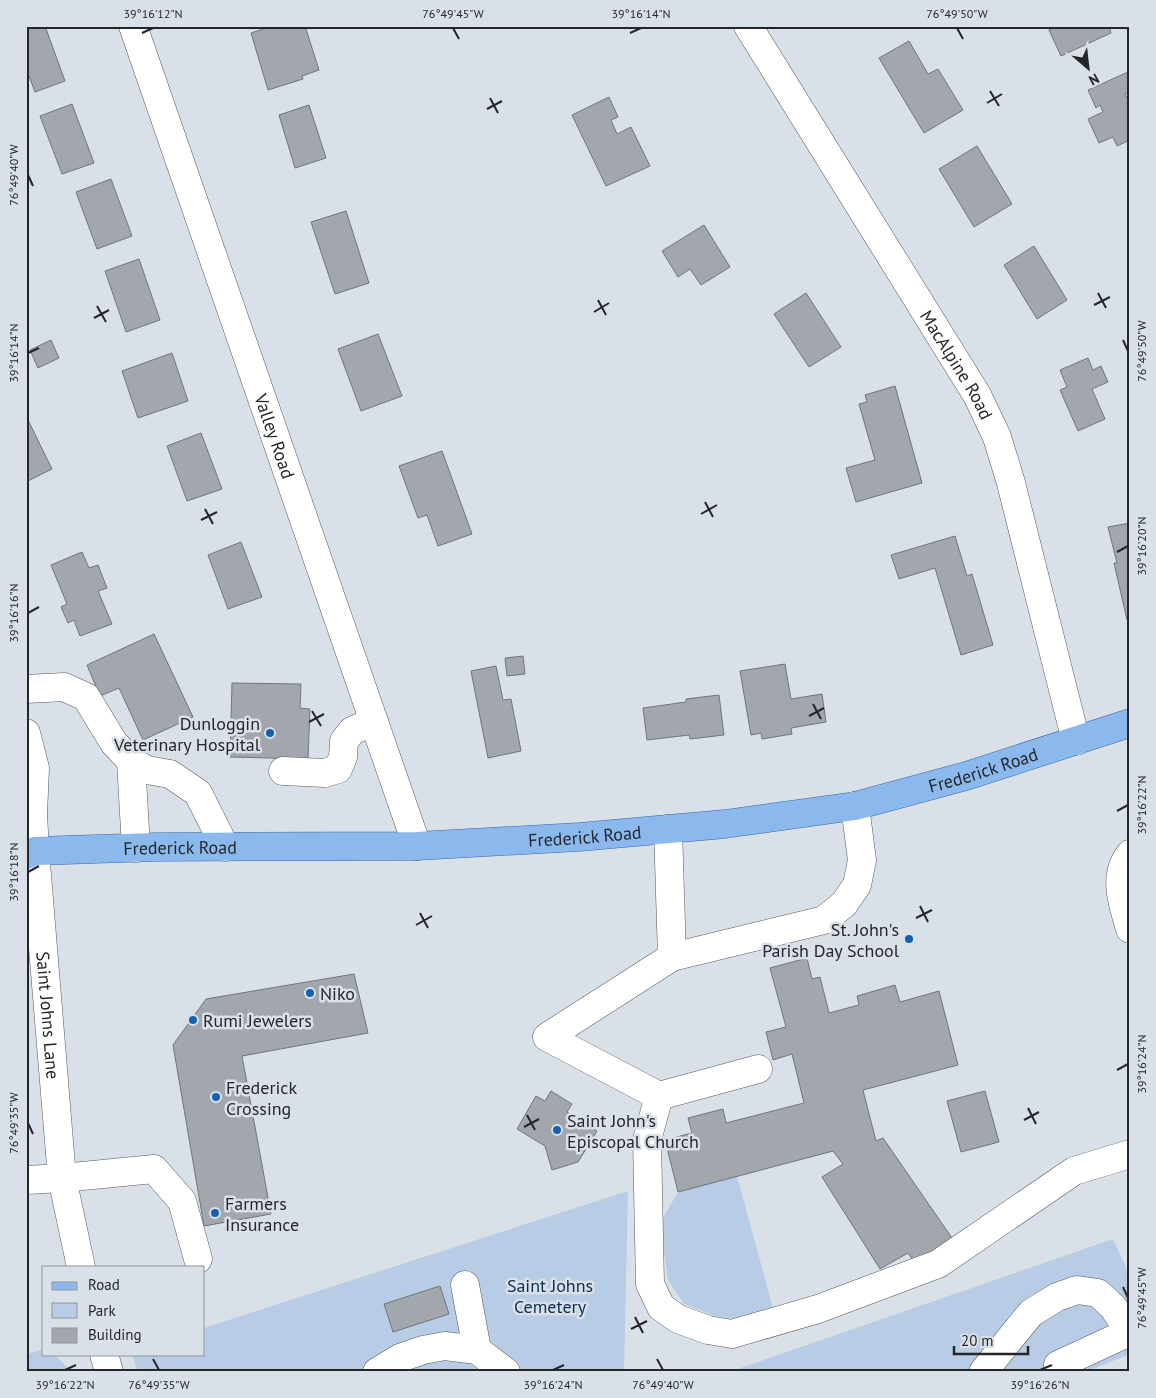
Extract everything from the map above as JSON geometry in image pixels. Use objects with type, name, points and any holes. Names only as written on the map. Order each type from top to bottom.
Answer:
[{"type":"main road","name":"Frederick Road","points":[[30,853],[136,848],[417,846],[579,837],[725,824],[855,806],[966,776],[1130,723]]},
{"type":"street","name":"Valley Road","points":[[133,26],[417,846]]},
{"type":"street","name":"MacAlpine Road","points":[[748,26],[976,395],[997,436],[1011,483],[1076,742]]},
{"type":"street","points":[[26,689],[64,687],[86,697],[114,743],[131,761],[147,770],[170,774],[198,793],[225,847]]},
{"type":"street","points":[[283,771],[324,773],[338,769],[343,757],[344,741],[352,732],[374,721]]},
{"type":"street","name":"Saint Johns Lane","points":[[26,733],[35,768],[30,853],[62,1178],[81,1266]]},
{"type":"street","points":[[131,761],[136,848]]},
{"type":"street","points":[[758,1068],[659,1096],[547,1037],[672,957],[824,920],[844,904],[858,885],[862,860],[855,806]]},
{"type":"street","points":[[668,829],[672,957]]},
{"type":"street","points":[[1130,854],[1122,863],[1120,892],[1130,929]]},
{"type":"street","points":[[659,1096],[647,1140],[650,1284],[661,1307],[678,1319],[708,1330],[732,1334],[818,1309],[938,1264],[1074,1171],[1130,1154]]},
{"type":"street","points":[[26,1180],[154,1169],[182,1201],[198,1259]]},
{"type":"street","points":[[465,1285],[477,1350]]},
{"type":"street","points":[[983,1372],[1031,1313],[1057,1297],[1077,1290],[1098,1293],[1113,1307],[1123,1322],[1125,1334],[1054,1370]]},
{"type":"street","points":[[377,1372],[400,1358],[423,1350],[445,1346],[477,1350],[506,1372]]},
{"type":"street","points":[[105,1356],[109,1372]]},
{"type":"green space","points":[[737,1176],[774,1312],[734,1319],[715,1316],[684,1304],[668,1280],[660,1223],[678,1192]]},
{"type":"green space","name":"Saint Johns Cemetery","points":[[628,1191],[624,1372],[138,1372],[133,1356],[205,1356],[205,1328]]},
{"type":"green space","points":[[1113,1239],[1130,1277],[1130,1354],[1085,1372],[729,1372]]},
{"type":"green space","points":[[42,1350],[42,1356],[54,1356],[59,1359],[69,1372],[26,1372],[26,1354]]},
{"type":"building","points":[[35,26],[45,26],[65,81],[35,92],[29,76],[26,77],[26,29]]},
{"type":"building","points":[[272,26],[305,26],[319,70],[302,76],[303,79],[268,90],[251,33]]},
{"type":"building","points":[[1057,26],[1109,26],[1111,33],[1061,56],[1049,30]]},
{"type":"building","points":[[909,41],[928,74],[938,69],[963,110],[924,133],[879,58]]},
{"type":"building","points":[[1128,72],[1130,75],[1130,92],[1125,94],[1130,104],[1130,140],[1117,146],[1113,137],[1099,143],[1088,119],[1103,112],[1100,105],[1096,108],[1088,90]]},
{"type":"building","points":[[609,97],[618,117],[611,120],[617,134],[631,127],[650,166],[606,186],[572,115]]},
{"type":"building","points":[[72,104],[94,163],[62,174],[40,116]]},
{"type":"building","points":[[309,105],[326,158],[295,168],[279,115]]},
{"type":"building","points":[[977,146],[1012,204],[974,227],[939,169]]},
{"type":"building","points":[[111,179],[132,236],[97,249],[76,192]]},
{"type":"building","points":[[346,211],[369,283],[335,294],[311,222]]},
{"type":"building","points":[[704,225],[730,267],[701,285],[690,269],[678,277],[662,251]]},
{"type":"building","points":[[1034,246],[1067,300],[1037,319],[1004,265]]},
{"type":"building","points":[[139,259],[160,320],[126,332],[105,271]]},
{"type":"building","points":[[806,293],[841,347],[809,367],[774,314]]},
{"type":"building","points":[[378,334],[402,396],[361,411],[338,349]]},
{"type":"building","points":[[51,340],[59,358],[38,368],[30,350]]},
{"type":"building","points":[[172,353],[188,401],[138,418],[122,371]]},
{"type":"building","points":[[1088,358],[1093,370],[1101,366],[1108,382],[1092,389],[1105,419],[1078,431],[1060,390],[1067,387],[1060,370]]},
{"type":"building","points":[[895,386],[922,483],[856,502],[846,468],[875,460],[859,404],[867,402],[865,395]]},
{"type":"building","points":[[26,416],[52,469],[26,482]]},
{"type":"building","points":[[201,433],[222,489],[187,501],[167,446]]},
{"type":"building","points":[[442,451],[472,534],[438,546],[427,515],[418,518],[399,466]]},
{"type":"building","points":[[1130,523],[1130,619],[1127,620],[1114,563],[1117,563],[1108,527]]},
{"type":"building","points":[[955,536],[967,576],[972,574],[993,645],[961,655],[935,568],[899,579],[891,555]]},
{"type":"building","points":[[241,542],[262,597],[228,609],[208,555]]},
{"type":"building","points":[[82,552],[89,568],[98,565],[107,588],[98,591],[112,624],[80,636],[74,620],[68,623],[61,607],[67,604],[51,565]]},
{"type":"building","points":[[154,634],[193,717],[143,740],[119,688],[100,696],[87,665]]},
{"type":"building","points":[[523,656],[525,674],[507,676],[505,658]]},
{"type":"building","points":[[785,664],[791,699],[822,694],[826,722],[791,728],[792,734],[762,739],[761,733],[751,735],[740,671]]},
{"type":"building","points":[[496,666],[503,700],[511,699],[521,751],[488,758],[471,671]]},
{"type":"building","name":"Dunloggin Veterinary Hospital","points":[[232,683],[301,684],[300,708],[310,709],[308,759],[230,757]]},
{"type":"building","points":[[719,695],[724,735],[690,739],[689,735],[647,740],[643,708],[686,702],[686,699]]},
{"type":"building","name":"St. John's Parish Day School","points":[[807,958],[812,979],[820,977],[829,1013],[859,1005],[857,996],[895,985],[900,1002],[939,991],[958,1065],[863,1090],[876,1141],[883,1138],[952,1238],[915,1263],[908,1253],[880,1269],[822,1177],[843,1164],[833,1151],[678,1192],[665,1140],[692,1133],[688,1118],[723,1109],[726,1123],[804,1103],[792,1054],[773,1060],[766,1032],[786,1027],[770,968]]},
{"type":"building","name":"Frederick Crossing","points":[[354,974],[368,1033],[242,1056],[271,1214],[204,1226],[173,1045],[206,999]]},
{"type":"building","name":"Saint John's Episcopal Church","points":[[551,1091],[572,1104],[567,1112],[597,1131],[578,1162],[552,1170],[545,1146],[517,1129],[536,1096],[545,1101]]},
{"type":"building","points":[[985,1091],[999,1142],[961,1152],[947,1101]]},
{"type":"building","points":[[440,1286],[449,1314],[393,1332],[384,1304]]},
{"type":"place","name":"Dunloggin Veterinary Hospital","points":[[270,733]]},
{"type":"place","name":"St. John's Parish Day School","points":[[909,939]]},
{"type":"place","name":"Niko","points":[[310,993]]},
{"type":"place","name":"Rumi Jewelers","points":[[193,1020]]},
{"type":"place","name":"Frederick Crossing","points":[[216,1097]]},
{"type":"place","name":"Saint John's Episcopal Church","points":[[557,1130]]},
{"type":"place","name":"Farmers Insurance","points":[[215,1213]]}]
